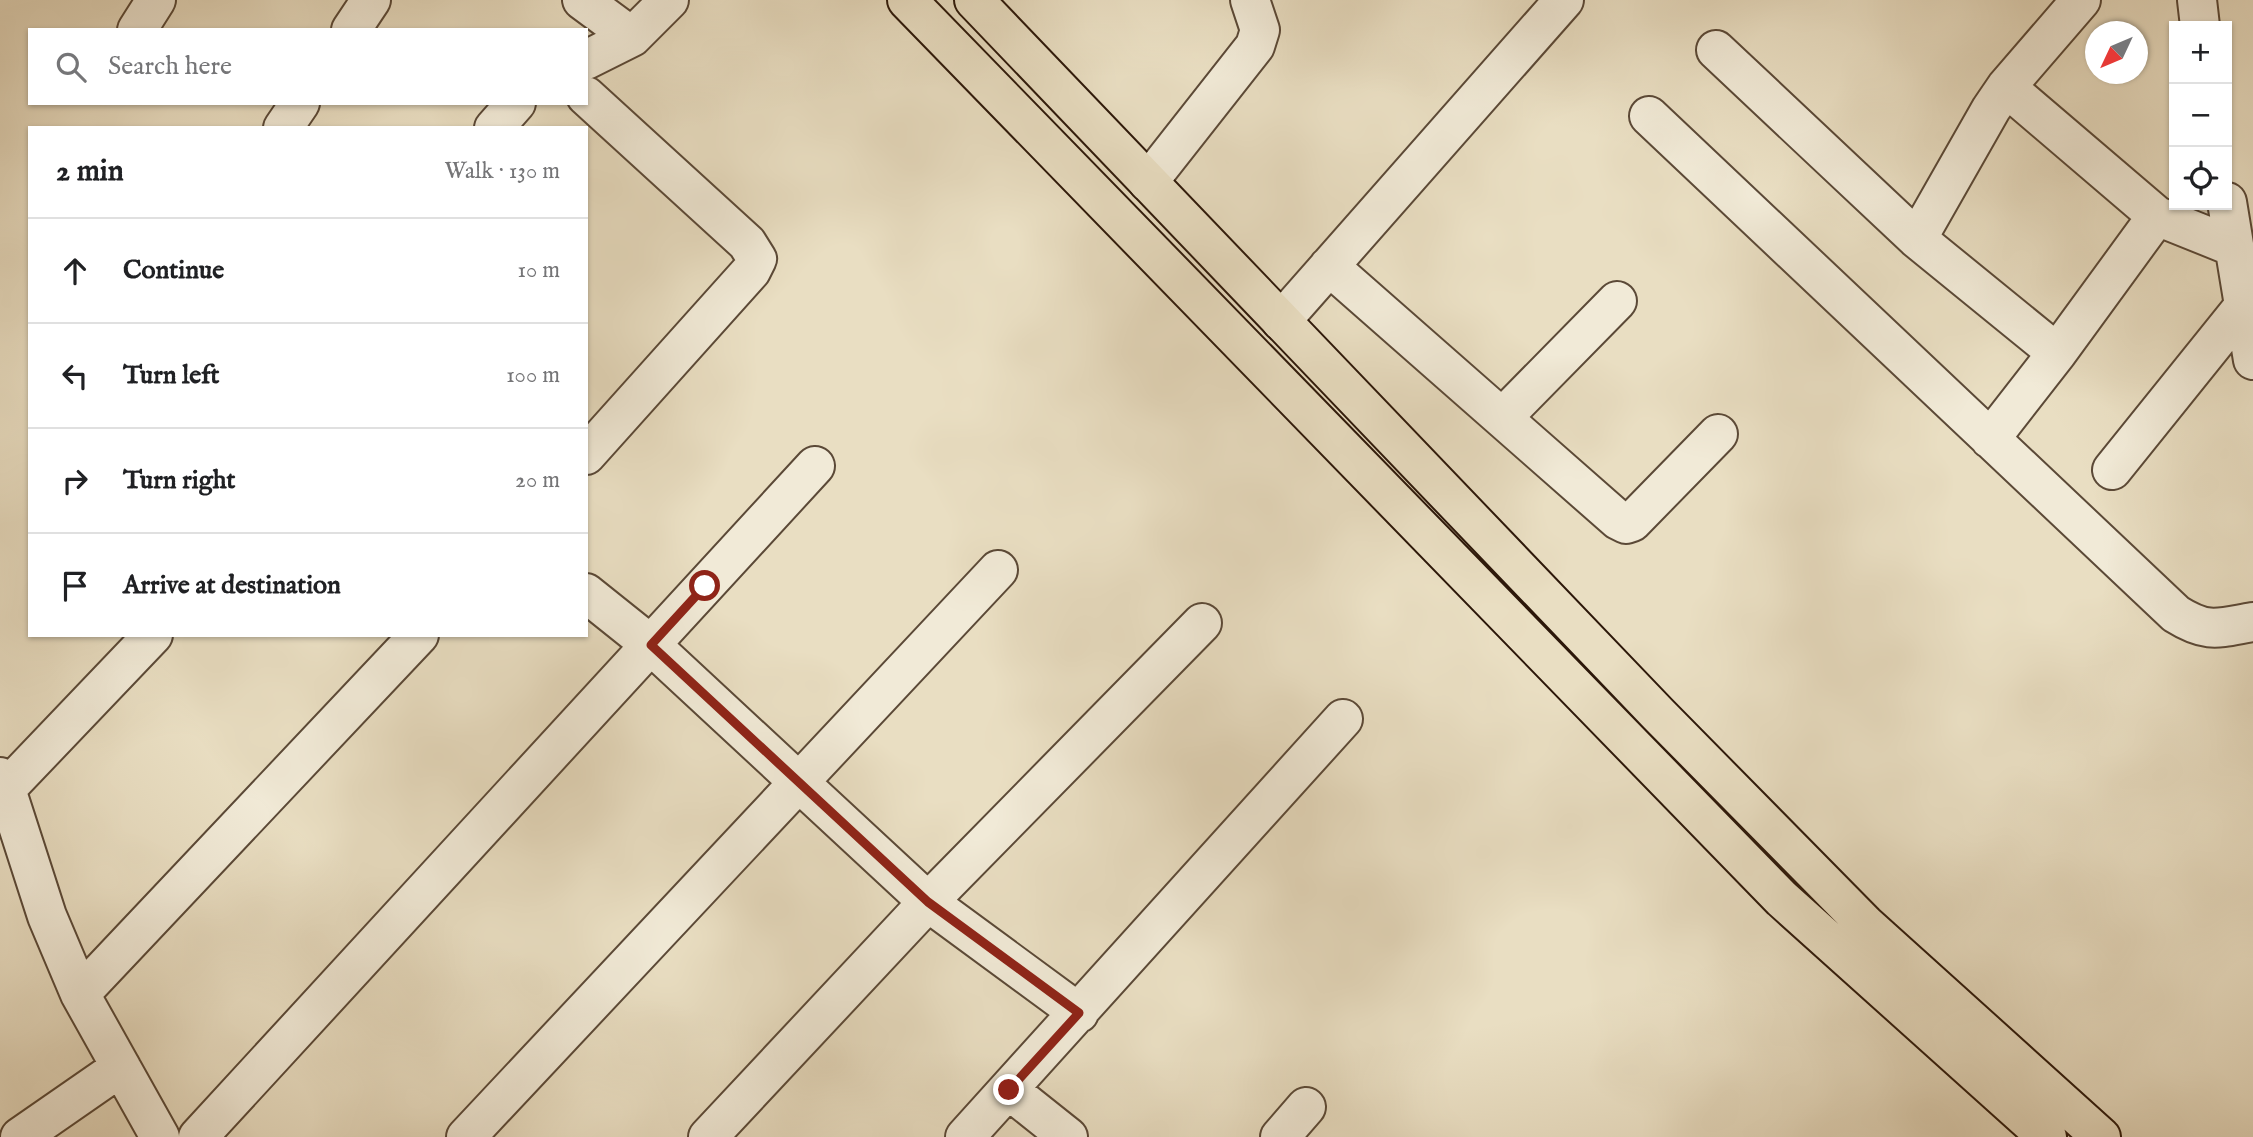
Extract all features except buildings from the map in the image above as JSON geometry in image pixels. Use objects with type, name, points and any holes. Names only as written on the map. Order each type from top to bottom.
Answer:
[{"type":"main road","points":[[906,0],[1782,899],[2047,1137]]},
{"type":"main road","points":[[974,0],[1658,714],[1865,923],[2101,1137]]},
{"type":"street","points":[[138,28],[156,0]]},
{"type":"street","points":[[352,28],[371,0]]},
{"type":"street","points":[[582,0],[632,37]]},
{"type":"street","points":[[588,59],[632,37],[669,0]]},
{"type":"street","points":[[1148,182],[1255,46],[1260,30],[1250,0]]},
{"type":"street","points":[[1281,321],[1563,0]]},
{"type":"street","points":[[1917,239],[2006,87],[2081,0]]},
{"type":"street","points":[[2197,0],[2199,21]]},
{"type":"street","points":[[1716,50],[1917,239],[2057,353]]},
{"type":"street","points":[[2006,87],[2157,216],[2234,247]]},
{"type":"street","points":[[588,98],[747,243],[757,259],[751,271],[588,453]]},
{"type":"street","points":[[284,126],[299,105]]},
{"type":"street","points":[[496,126],[514,105]]},
{"type":"street","points":[[1649,116],[2176,614],[2194,625],[2210,629],[2253,622]]},
{"type":"street","points":[[2228,210],[2253,360]]},
{"type":"street","points":[[1990,439],[2157,216]]},
{"type":"street","points":[[1329,266],[1618,520],[1626,524],[1632,522],[1718,434]]},
{"type":"street","points":[[1502,418],[1617,301]]},
{"type":"street","points":[[2112,470],[2244,306]]},
{"type":"street","points":[[198,1137],[815,466]]},
{"type":"street","points":[[466,1137],[999,570]]},
{"type":"street","points":[[588,595],[651,645],[928,902],[1079,1013]]},
{"type":"street","points":[[708,1137],[928,902],[1202,623]]},
{"type":"street","points":[[151,637],[6,802],[47,916],[80,994],[160,1137]]},
{"type":"street","points":[[80,994],[417,637]]},
{"type":"street","points":[[965,1137],[1343,719]]},
{"type":"street","points":[[20,1137],[121,1067]]},
{"type":"street","points":[[1009,1090],[1068,1137]]},
{"type":"street","points":[[1280,1137],[1307,1107]]},
{"type":"route","points":[[705,586],[651,645],[928,902],[1079,1013],[1009,1090]]}]
